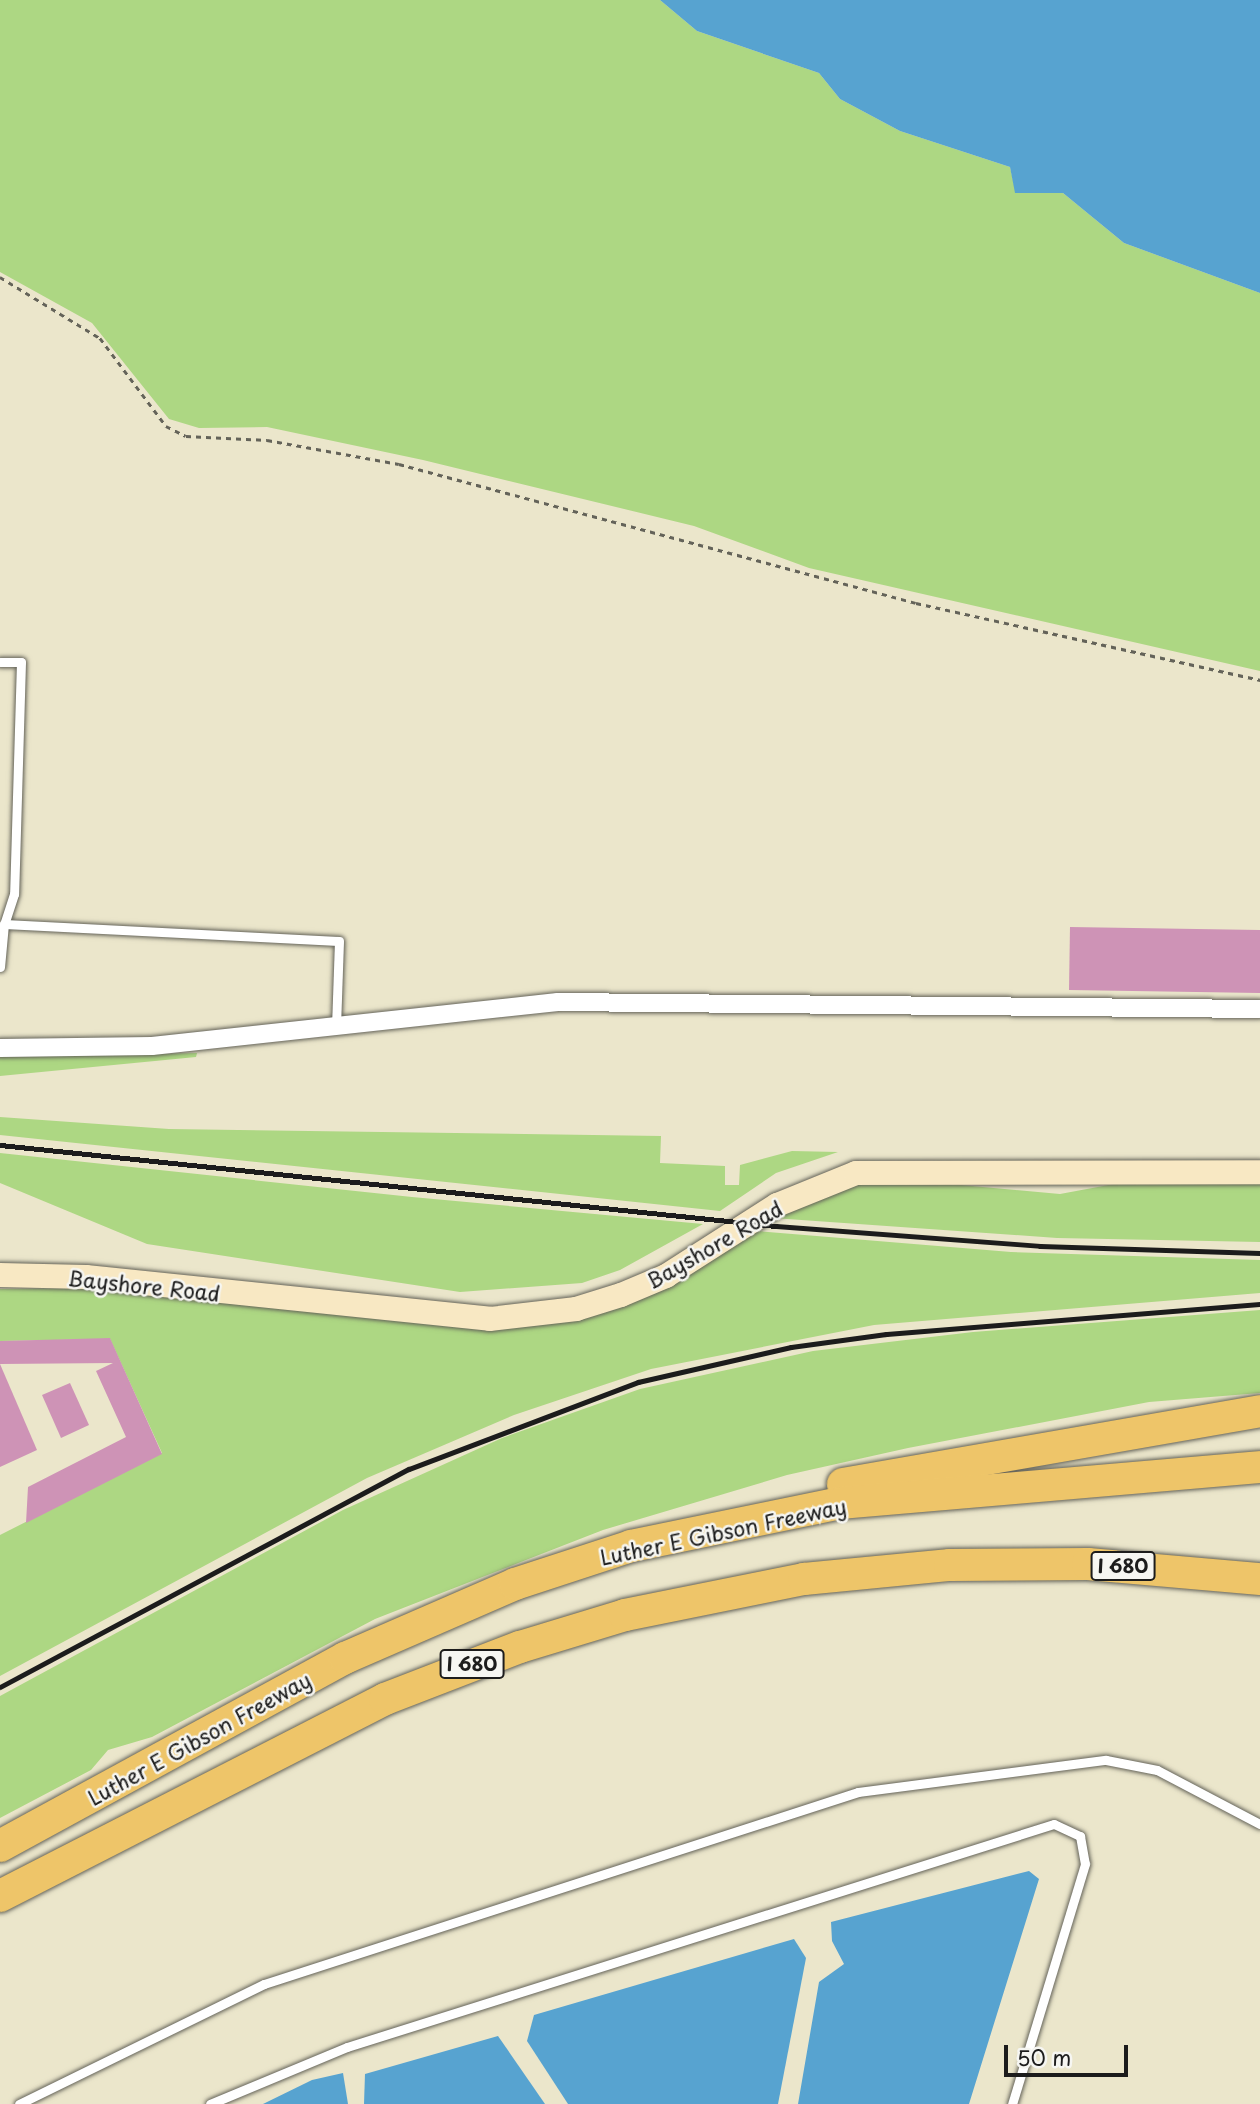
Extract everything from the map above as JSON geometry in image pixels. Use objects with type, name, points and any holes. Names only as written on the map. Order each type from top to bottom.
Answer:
[{"type":"highway","points":[[631,1546],[669,1526],[797,1493],[1260,1411]]},
{"type":"highway","name":"Luther E Gibson Freeway","points":[[0,1846],[345,1658],[515,1584],[631,1546],[841,1503],[1260,1466]]},
{"type":"highway","points":[[986,1564],[1260,1600]]},
{"type":"highway","name":"I 680","points":[[0,1896],[340,1720],[520,1647],[744,1589],[986,1564],[1088,1564],[1260,1579]]},
{"type":"street","points":[[0,1048],[152,1046],[336,1029],[558,1002],[1260,1009]]},
{"type":"street","name":"Bayshore Road","points":[[0,1275],[86,1277],[490,1319],[576,1309],[632,1290],[666,1276],[777,1205],[856,1173],[1260,1171]]},
{"type":"lane","points":[[0,662],[21,662],[14,894],[4,924],[0,967]]},
{"type":"lane","points":[[4,924],[339,941],[336,1029]]},
{"type":"lane","points":[[19,2104],[253,1989],[858,1792],[1107,1760],[1157,1770],[1260,1824]]},
{"type":"lane","points":[[210,2104],[347,2047],[1054,1824],[1080,1836],[1085,1864],[1012,2104]]},
{"type":"path","points":[[0,277],[100,338],[166,426],[186,436],[294,443],[399,464],[916,603],[1260,680]]},
{"type":"green space","points":[[0,0],[660,0],[697,31],[819,73],[840,99],[900,131],[1010,167],[1016,193],[1063,193],[1124,243],[1260,293],[1260,671],[809,568],[694,526],[423,460],[267,427],[199,428],[169,419],[92,323],[0,272]]},
{"type":"green space","points":[[197,1053],[196,1057],[0,1076],[0,1057]]},
{"type":"green space","points":[[0,1117],[169,1129],[661,1136],[660,1163],[725,1166],[725,1185],[739,1185],[740,1165],[792,1151],[838,1152],[776,1173],[720,1211],[0,1135]]},
{"type":"green space","points":[[0,1153],[412,1197],[703,1224],[620,1270],[582,1283],[460,1292],[147,1244],[0,1183]]},
{"type":"green space","points":[[907,1180],[1060,1194],[1130,1181],[1260,1181],[1260,1242],[1057,1238],[773,1218],[867,1181]]},
{"type":"green space","points":[[757,1231],[1011,1252],[1260,1260],[1260,1293],[874,1325],[651,1369],[514,1415],[367,1478],[0,1676],[0,1535],[162,1453],[110,1339],[0,1341],[0,1289],[80,1288],[514,1324]]},
{"type":"green space","points":[[1260,1310],[1260,1393],[1149,1402],[908,1448],[787,1475],[603,1530],[375,1619],[152,1737],[108,1750],[91,1770],[0,1818],[0,1696],[343,1510],[502,1438],[640,1389],[813,1351],[973,1332]]},
{"type":"water","points":[[660,0],[1260,0],[1260,293],[1124,243],[1063,193],[1015,193],[1010,167],[900,131],[840,99],[819,73],[697,31]]},
{"type":"water","points":[[1029,1871],[1039,1879],[969,2104],[798,2104],[819,1982],[844,1964],[832,1941],[831,1922]]},
{"type":"water","points":[[794,1939],[806,1958],[778,2104],[568,2104],[527,2041],[534,2015]]},
{"type":"water","points":[[498,2036],[545,2104],[364,2104],[365,2074]]},
{"type":"water","points":[[343,2073],[348,2104],[263,2104],[312,2080]]},
{"type":"building","points":[[1070,927],[1260,930],[1260,993],[1069,990]]},
{"type":"building","points":[[110,1338],[162,1454],[26,1523],[28,1487],[126,1437],[96,1371],[113,1363],[0,1364],[0,1341]]},
{"type":"building","points":[[0,1364],[37,1450],[0,1467]]},
{"type":"building","points":[[70,1383],[89,1425],[61,1438],[42,1395]]},
{"type":"railway","points":[[0,1145],[776,1226],[1040,1246],[1260,1253]]},
{"type":"railway","points":[[0,1687],[409,1469],[638,1382],[791,1347],[886,1334],[1260,1304]]}]
